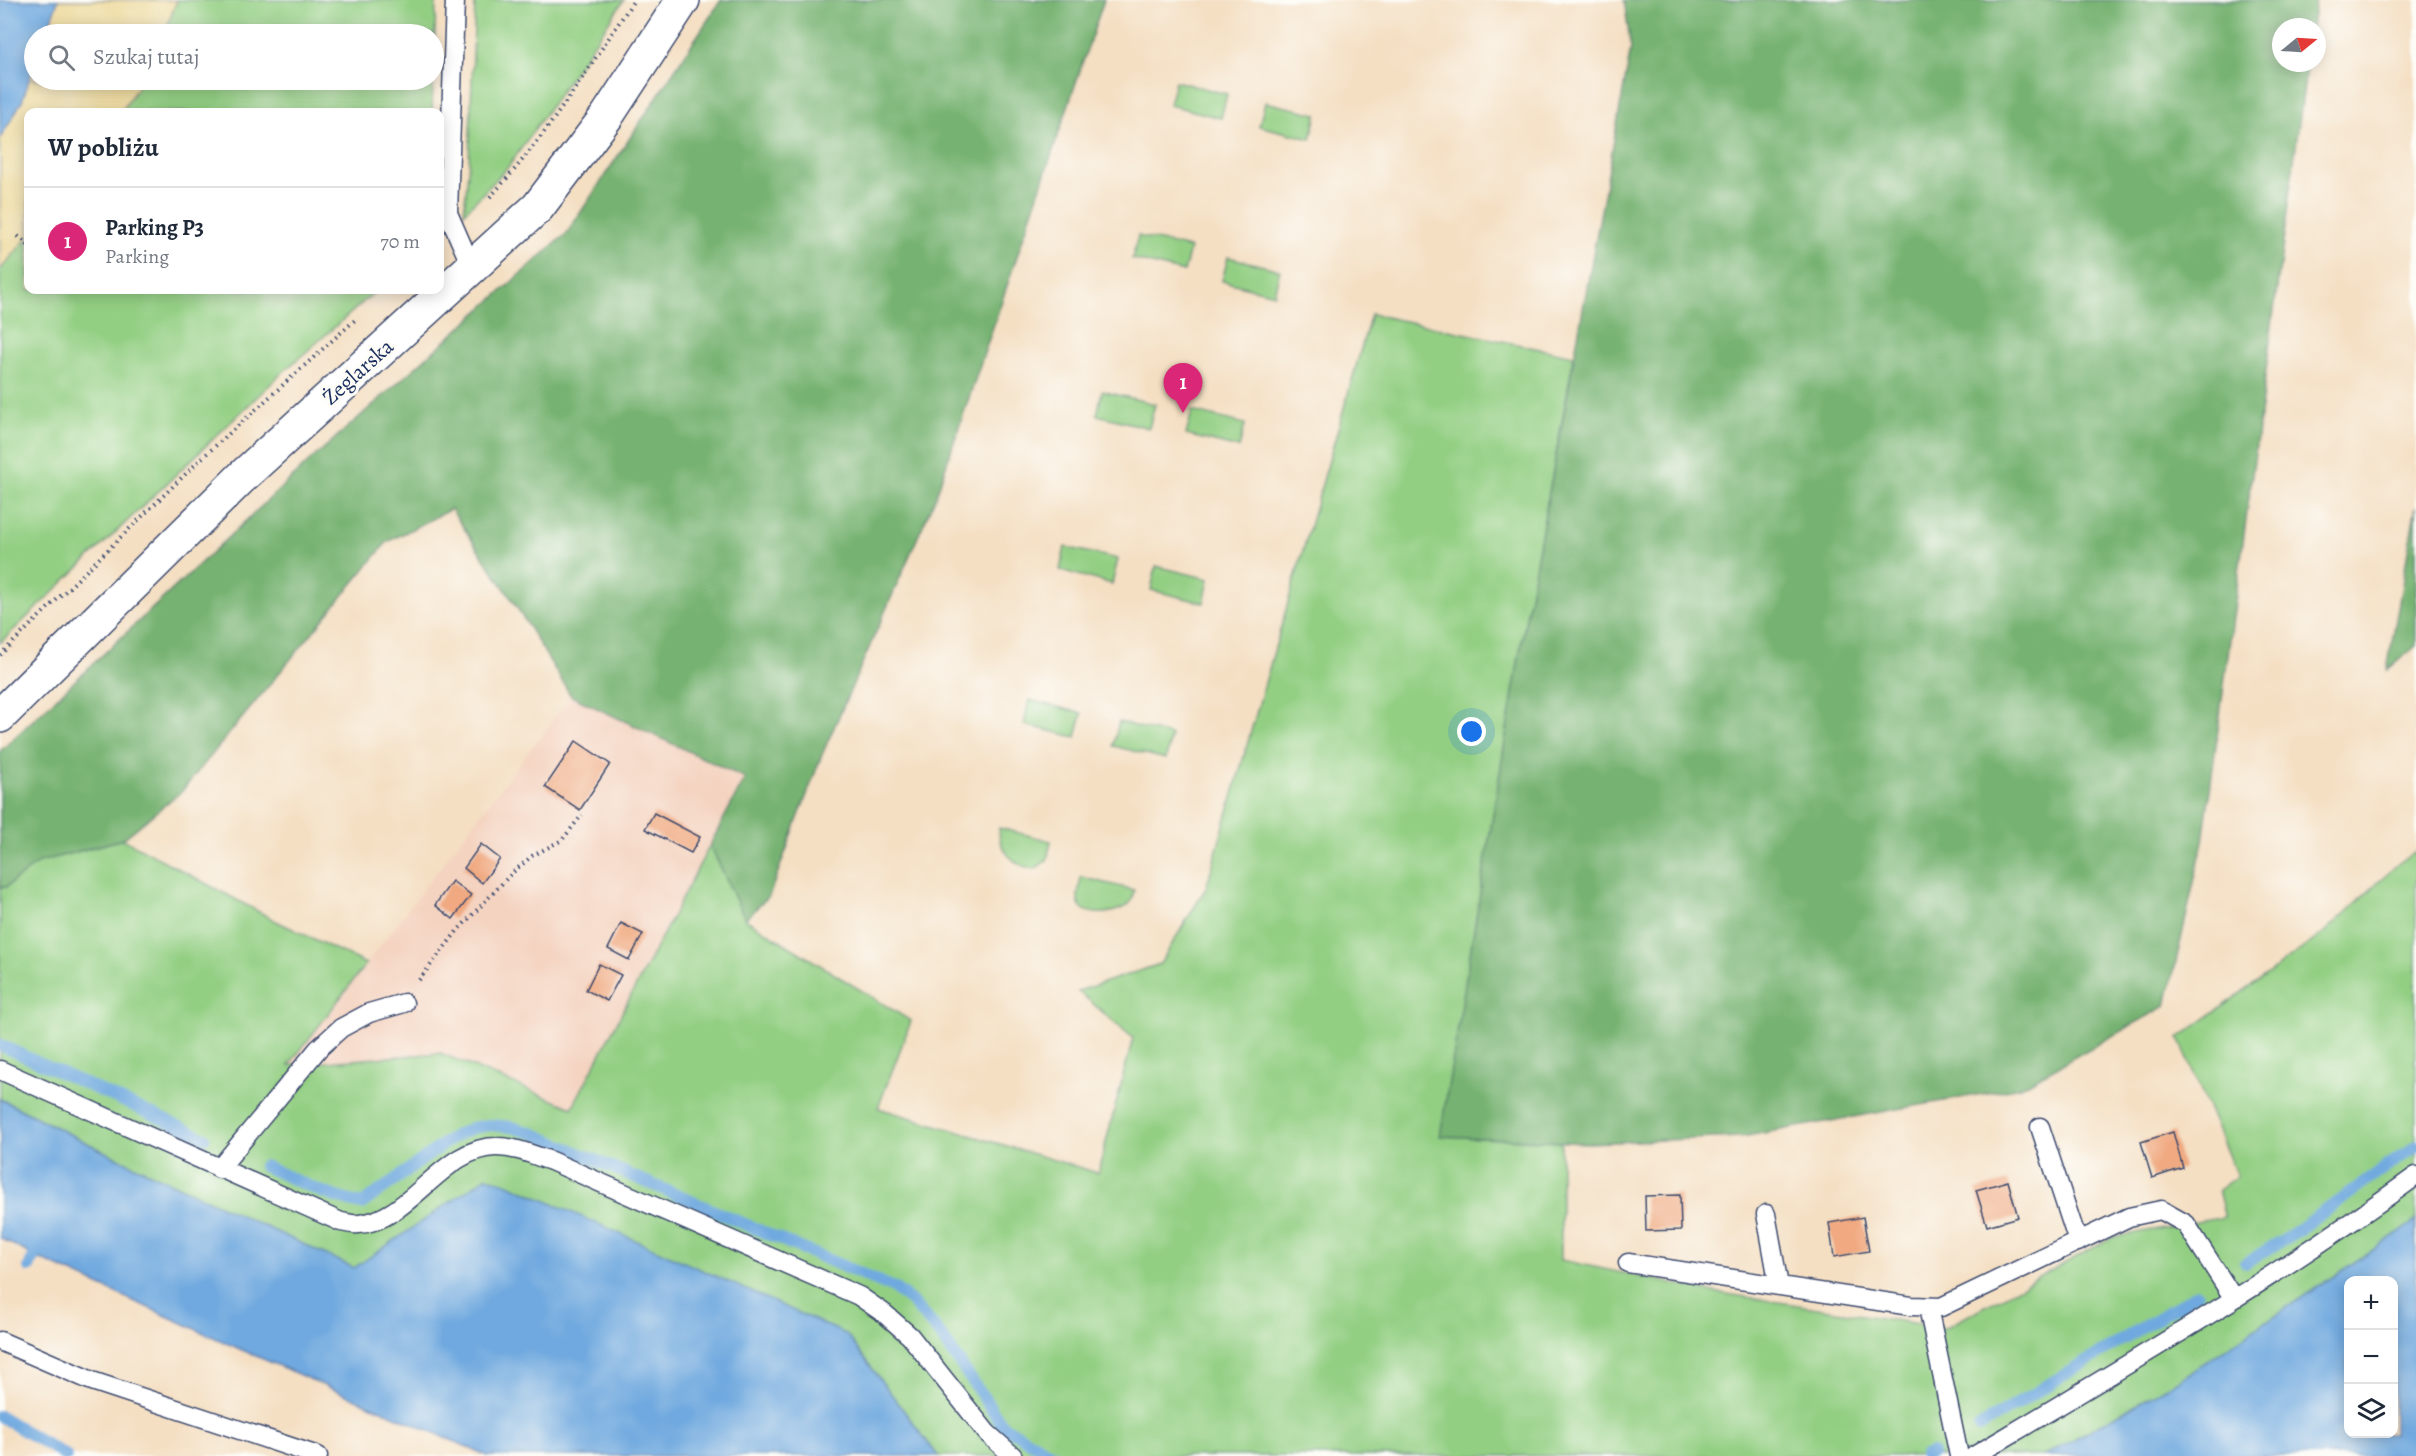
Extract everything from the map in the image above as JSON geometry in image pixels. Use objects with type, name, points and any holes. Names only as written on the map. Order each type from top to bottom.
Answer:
[{"type":"street","name":"Żeglarska","points":[[444,293],[538,207],[607,116],[683,0]]},
{"type":"street","name":"Żeglarska","points":[[0,716],[244,475],[443,294]]},
{"type":"lane","points":[[455,0],[448,213],[454,232],[472,268]]},
{"type":"lane","points":[[219,1169],[318,1048],[341,1028],[369,1014],[404,1003]]},
{"type":"lane","points":[[0,1070],[341,1222],[360,1224],[393,1211],[456,1160],[473,1151],[496,1147],[517,1149],[528,1153],[859,1296],[885,1314],[910,1336],[987,1433],[1013,1456]]},
{"type":"lane","points":[[2040,1127],[2078,1242]]},
{"type":"lane","points":[[1974,1456],[2234,1299],[2344,1227],[2416,1176]]},
{"type":"lane","points":[[1628,1263],[1911,1306],[1941,1307],[2129,1217],[2161,1210],[2186,1224],[2234,1299]]},
{"type":"lane","points":[[1766,1214],[1779,1286]]},
{"type":"lane","points":[[1928,1307],[1959,1456]]},
{"type":"lane","points":[[0,1341],[92,1381],[318,1456]]},
{"type":"path","points":[[454,232],[514,172],[585,74],[634,0]]},
{"type":"path","points":[[18,236],[24,241]]},
{"type":"path","points":[[404,1003],[417,982],[458,930],[525,861],[562,840],[582,815]]},
{"type":"shaded area","points":[[571,696],[745,778],[572,1109],[440,1053],[289,1065]]},
{"type":"green space","points":[[177,0],[436,0],[435,24],[168,24]]},
{"type":"green space","points":[[475,0],[624,0],[509,166],[464,213],[469,161]]},
{"type":"green space","points":[[721,0],[1104,0],[935,498],[821,757],[769,896],[745,919],[710,845],[745,778],[571,696],[513,601],[451,509],[387,542],[182,791],[123,839],[39,862],[6,887],[0,887],[0,751],[314,457],[567,233]]},
{"type":"green space","points":[[1624,0],[2316,0],[2313,18],[2272,18],[2272,72],[2306,72],[2203,842],[2166,1006],[2021,1087],[1741,1137],[1588,1143],[1440,1136],[1520,651],[1631,48]]},
{"type":"green space","points":[[1175,81],[1227,94],[1221,118],[1169,105]]},
{"type":"green space","points":[[135,90],[433,90],[432,108],[124,108]]},
{"type":"green space","points":[[1265,102],[1317,114],[1311,139],[1259,126]]},
{"type":"green space","points":[[1138,236],[1190,248],[1184,272],[1132,259]]},
{"type":"green space","points":[[24,242],[24,294],[372,294],[282,373],[0,643],[0,270]]},
{"type":"green space","points":[[1228,257],[1280,270],[1274,294],[1222,281]]},
{"type":"green space","points":[[1371,314],[1574,356],[1520,651],[1441,1136],[1561,1142],[1561,1260],[1708,1291],[1945,1328],[2113,1237],[2225,1217],[2218,1190],[2237,1176],[2179,1038],[2325,932],[2399,863],[2416,851],[2416,1221],[2179,1380],[2044,1456],[938,1456],[846,1334],[487,1177],[354,1268],[109,1154],[0,1099],[0,887],[6,887],[39,862],[123,839],[276,921],[366,964],[289,1065],[440,1053],[572,1108],[710,845],[745,919],[911,1021],[878,1108],[1098,1173],[1133,1038],[1078,991],[1160,964],[1206,888]]},
{"type":"green space","points":[[1102,391],[1155,404],[1149,428],[1097,415]]},
{"type":"green space","points":[[1192,411],[1245,424],[1239,448],[1186,435]]},
{"type":"green space","points":[[2416,506],[2416,646],[2387,670]]},
{"type":"green space","points":[[1065,547],[1118,559],[1112,584],[1060,570]]},
{"type":"green space","points":[[1156,566],[1209,579],[1204,603],[1151,590]]},
{"type":"green space","points":[[1029,700],[1082,713],[1076,737],[1024,725]]},
{"type":"green space","points":[[1119,722],[1171,735],[1166,759],[1113,746]]},
{"type":"green space","points":[[999,828],[1051,841],[1047,860],[1035,869],[1027,868],[1014,861],[1004,850]]},
{"type":"green space","points":[[1081,877],[1134,890],[1132,900],[1125,907],[1110,912],[1087,911],[1078,901]]},
{"type":"sand","points":[[58,0],[177,0],[168,24],[50,24]]},
{"type":"sand","points":[[26,90],[135,90],[124,108],[24,108],[24,242],[0,270],[0,139],[22,101]]},
{"type":"water","points":[[0,0],[58,0],[50,24],[24,24],[26,90],[22,101],[0,139]]},
{"type":"water","points":[[0,1099],[109,1154],[354,1268],[487,1177],[506,1183],[846,1334],[938,1456],[488,1456],[242,1350],[34,1256],[0,1238]]},
{"type":"water","points":[[2416,1221],[2416,1456],[2044,1456],[2179,1380]]},
{"type":"building","points":[[576,741],[610,764],[580,810],[545,787]]},
{"type":"building","points":[[654,813],[700,837],[691,853],[645,829]]},
{"type":"building","points":[[481,844],[500,859],[482,883],[464,868]]},
{"type":"building","points":[[452,881],[471,895],[453,919],[435,905]]},
{"type":"building","points":[[621,923],[643,934],[629,960],[608,949]]},
{"type":"building","points":[[599,964],[621,975],[607,1001],[586,990]]},
{"type":"building","points":[[2173,1132],[2183,1168],[2152,1178],[2141,1142]]},
{"type":"building","points":[[2008,1181],[2018,1217],[1987,1226],[1976,1190]]},
{"type":"building","points":[[1680,1195],[1681,1230],[1646,1231],[1645,1196]]},
{"type":"building","points":[[1863,1217],[1869,1251],[1834,1257],[1829,1223]]},
{"type":"waterway","points":[[0,1045],[204,1138]]},
{"type":"waterway","points":[[264,1166],[324,1193],[362,1204],[453,1137],[472,1128],[490,1125],[512,1127],[532,1133],[894,1288],[911,1301],[940,1334],[1003,1426],[1055,1456]]},
{"type":"waterway","points":[[2246,1263],[2297,1231],[2416,1146]]},
{"type":"waterway","points":[[29,1267],[34,1256]]},
{"type":"waterway","points":[[1979,1427],[2197,1294]]},
{"type":"waterway","points":[[0,1416],[66,1456]]},
{"type":"waterway","points":[[1925,1456],[1932,1453]]},
{"type":"place","name":"Parking P3","points":[[1183,413]]}]
